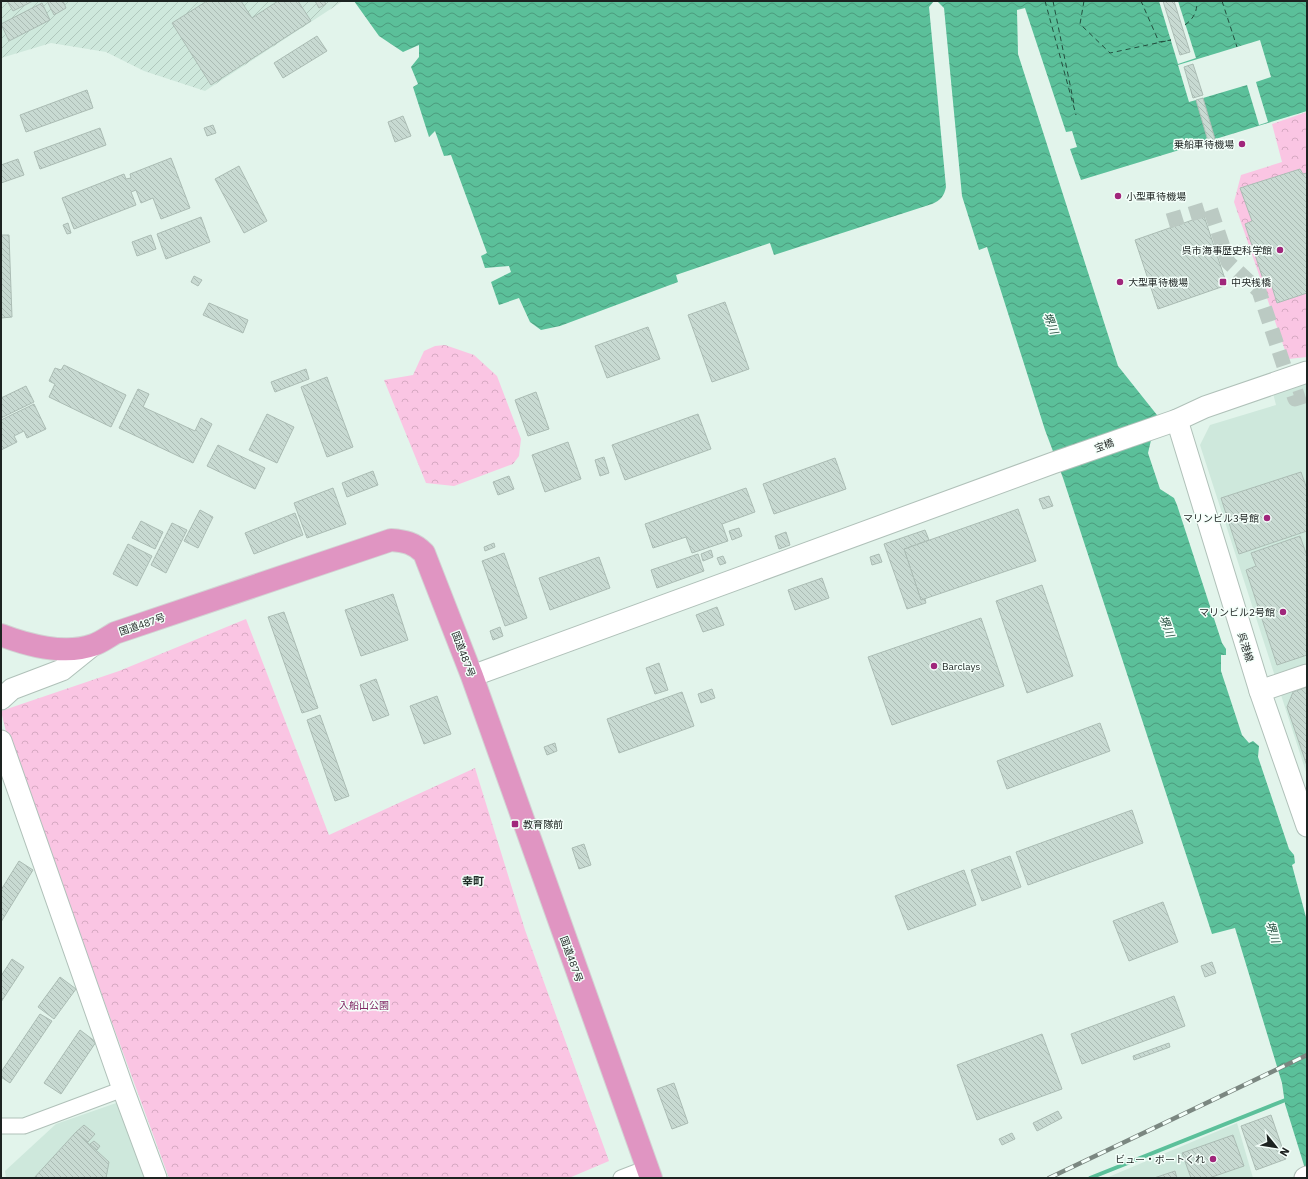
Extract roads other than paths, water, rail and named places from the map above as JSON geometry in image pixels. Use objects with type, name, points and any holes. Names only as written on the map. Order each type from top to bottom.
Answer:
[{"type":"highway","name":"国道487号","points":[[1,635],[22,643],[69,650],[93,645],[115,633],[391,540],[406,541],[416,546],[424,553],[472,676],[649,1173]]},
{"type":"street","name":"宝橋","points":[[472,676],[1053,463],[1177,420],[1205,407],[1307,372]]},
{"type":"street","name":"呉港線","points":[[1177,420],[1260,691],[1307,826]]},
{"type":"street","points":[[1,699],[12,689],[62,670],[93,645]]},
{"type":"street","points":[[1260,691],[1307,675]]},
{"type":"street","points":[[1,741],[123,1089],[156,1178]]},
{"type":"street","points":[[1,1126],[24,1126],[123,1089]]},
{"type":"street","points":[[621,1178],[649,1173]]},
{"type":"water","points":[[354,1],[934,1],[929,7],[946,187],[940,199],[932,204],[774,255],[770,243],[676,275],[678,282],[560,326],[541,330],[530,322],[519,298],[499,305],[491,282],[511,272],[509,266],[485,268],[481,256],[487,253],[451,155],[444,156],[435,131],[429,137],[413,87],[418,84],[411,67],[419,57],[419,45],[403,52],[379,36]]},
{"type":"water","name":"堺川","points":[[937,1],[1307,1],[1307,111],[1081,180],[1070,149],[1077,147],[1072,131],[1066,132],[1025,8],[1017,10],[1018,54],[1118,366],[1157,415],[1148,453],[1160,489],[1174,498],[1177,505],[1222,643],[1226,649],[1226,655],[1221,655],[1221,671],[1242,735],[1249,743],[1253,741],[1259,746],[1258,757],[1289,849],[1294,855],[1295,863],[1292,865],[1307,921],[1307,1175],[1285,1104],[1282,1083],[1235,928],[1212,934],[1063,478],[1045,430],[987,247],[979,250],[962,196],[944,8]]},
{"type":"waterway","points":[[1090,1178],[1288,1099]]},
{"type":"tunnel","points":[[1168,221],[1210,208],[1228,262],[1259,291],[1295,399],[1307,395]]},
{"type":"railway","points":[[1049,1178],[1307,1055]]},
{"type":"place","name":"乗船車待機場","points":[[1242,144]]},
{"type":"place","name":"小型車待機場","points":[[1118,196]]},
{"type":"place","name":"呉市海事歴史科学館","points":[[1280,250]]},
{"type":"place","name":"大型車待機場","points":[[1120,282]]},
{"type":"place","name":"中央桟橋","points":[[1223,282]]},
{"type":"place","name":"マリンビル3号館","points":[[1267,518]]},
{"type":"place","name":"マリンビル2号館","points":[[1283,612]]},
{"type":"place","name":"Barclays","points":[[934,666]]},
{"type":"place","name":"教育隊前","points":[[515,824]]},
{"type":"place","name":"ビュー・ポートくれ","points":[[1213,1159]]},
{"type":"district","name":"幸町","points":[[473,881]]},
{"type":"park label","name":"入船山公園","points":[[364,1005]]}]
